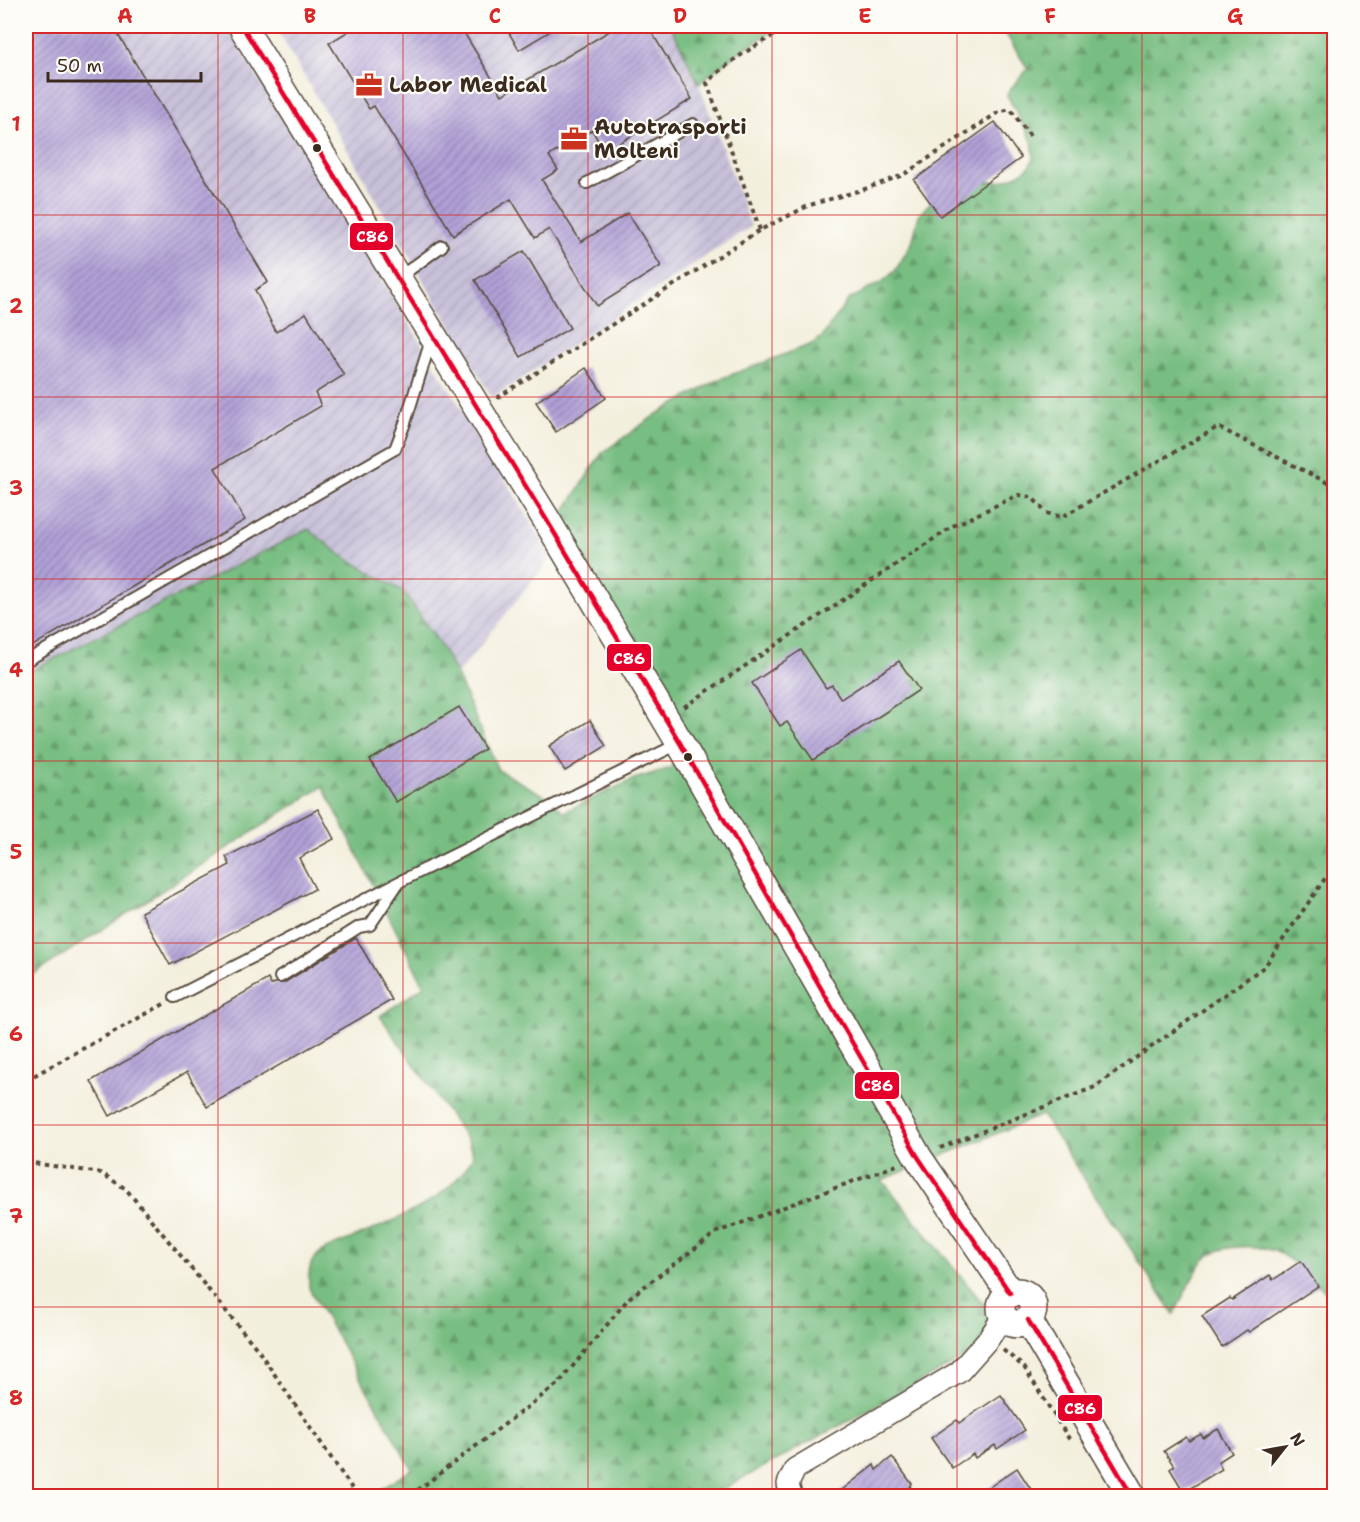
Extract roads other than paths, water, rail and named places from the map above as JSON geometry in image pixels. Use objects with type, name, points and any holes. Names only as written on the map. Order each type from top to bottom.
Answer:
[{"type":"street","points":[[242,26],[479,409],[666,719],[918,1157],[1007,1317],[1132,1497]]},
{"type":"street","points":[[791,1497],[788,1484],[795,1469],[959,1372],[1007,1317]]},
{"type":"lane","points":[[587,183],[693,124]]},
{"type":"lane","points":[[398,278],[442,246]]},
{"type":"lane","points":[[26,661],[395,449],[433,334]]},
{"type":"lane","points":[[175,998],[399,882],[680,743]]},
{"type":"lane","points":[[279,976],[359,927],[370,925],[399,882]]},
{"type":"place","name":"Labor Medical","points":[[369,85]]},
{"type":"place","name":"Autotrasporti Molteni","points":[[574,139]]}]
